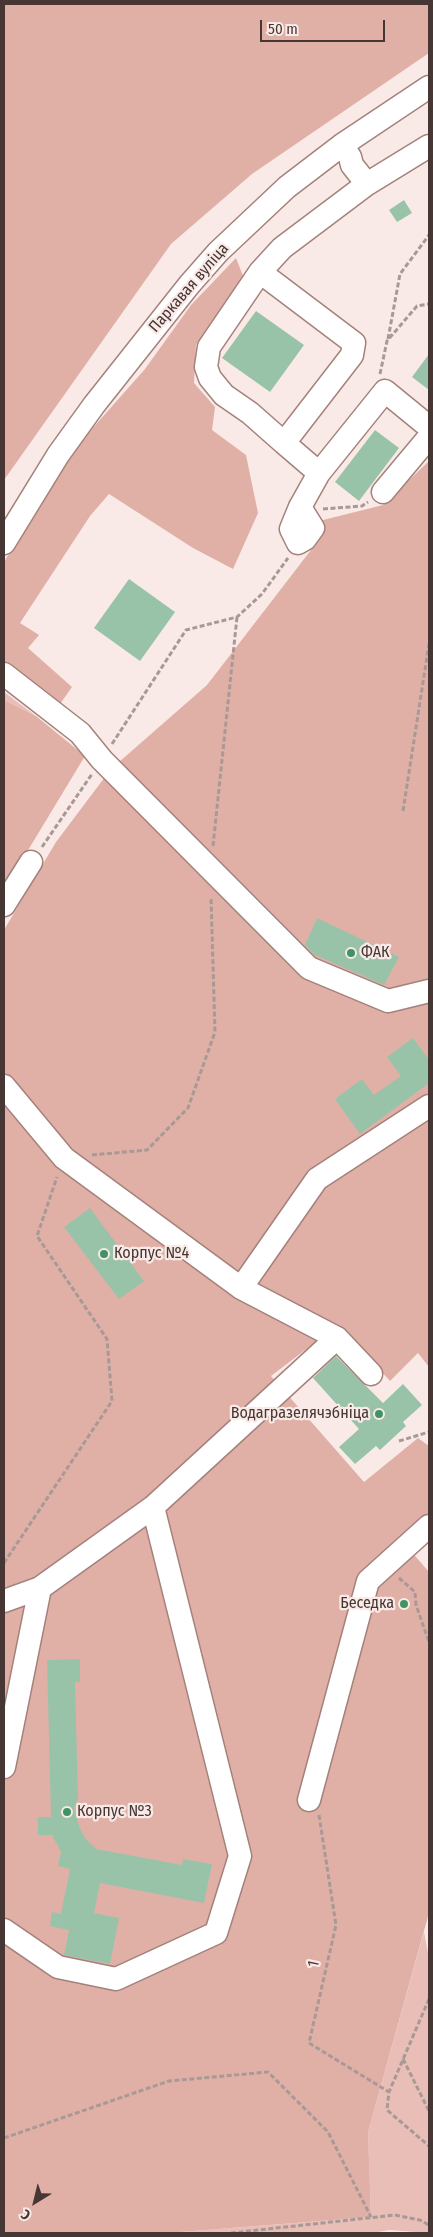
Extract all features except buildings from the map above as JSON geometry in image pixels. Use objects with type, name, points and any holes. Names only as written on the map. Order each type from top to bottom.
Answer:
[{"type":"street","name":"Паркавая вуліца","points":[[4,543],[58,455],[99,398],[189,285],[240,229],[287,187],[342,145],[429,87]]},
{"type":"street","points":[[342,145],[350,157],[352,165],[367,184]]},
{"type":"street","points":[[319,473],[250,413],[224,395],[210,378],[206,367],[209,347],[260,272],[282,248],[367,184],[429,146]]},
{"type":"street","points":[[260,272],[354,343],[352,355],[284,443]]},
{"type":"street","points":[[298,543],[291,529],[300,507],[319,473],[384,391],[429,426]]},
{"type":"street","points":[[383,492],[429,437]]},
{"type":"street","points":[[4,674],[80,733],[102,760],[309,968],[388,1001],[429,991]]},
{"type":"street","points":[[4,905],[31,862]]},
{"type":"street","points":[[4,1086],[64,1158],[241,1288],[337,1338],[371,1374]]},
{"type":"street","points":[[241,1288],[317,1179],[429,1106]]},
{"type":"street","points":[[4,1601],[40,1588],[153,1506],[337,1338]]},
{"type":"street","points":[[4,1930],[58,1968],[116,1979],[216,1932],[240,1856],[153,1506]]},
{"type":"street","points":[[309,1800],[368,1580],[429,1526]]},
{"type":"street","points":[[4,1767],[40,1588]]},
{"type":"path","points":[[374,404],[400,274],[429,235]]},
{"type":"path","points":[[387,341],[417,306],[429,304]]},
{"type":"path","points":[[300,507],[334,510],[362,506],[383,492]]},
{"type":"path","points":[[31,862],[102,760],[186,630],[237,617],[262,594],[298,543]]},
{"type":"path","points":[[4,1563],[112,1401],[107,1338],[38,1236],[64,1158],[147,1150],[188,1108],[215,1032],[211,869],[237,617]]},
{"type":"path","points":[[402,811],[429,644]]},
{"type":"path","points":[[399,1441],[429,1432]]},
{"type":"path","points":[[386,1564],[415,1592],[416,1605],[429,1642]]},
{"type":"path","name":"1","points":[[309,1800],[319,1814],[336,1925],[309,2043],[389,2092]]},
{"type":"path","points":[[429,1998],[389,2092],[387,2110],[429,2146]]},
{"type":"path","points":[[403,2059],[429,2111]]},
{"type":"path","points":[[4,2138],[169,2081],[268,2072],[328,2132],[372,2217]]},
{"type":"path","points":[[231,2233],[254,2232],[395,2215],[420,2220],[429,2225]]},
{"type":"shaded area","points":[[4,4],[429,4],[429,53],[252,174],[171,244],[4,480]]},
{"type":"shaded area","points":[[236,258],[243,276],[196,345],[194,383],[215,407],[212,430],[246,455],[258,513],[233,569],[193,548],[109,494],[90,516],[20,623],[39,635],[28,648],[72,687],[60,704],[4,661],[4,562],[67,457],[145,369],[191,305]]},
{"type":"shaded area","points":[[429,461],[429,1367],[418,1353],[390,1381],[338,1325],[271,1376],[364,1482],[418,1438],[429,1446],[429,1516],[403,1542],[429,1572],[429,1913],[368,2132],[371,2217],[168,2233],[4,2233],[4,930],[56,842],[111,769],[207,685],[311,550],[323,520],[383,505]]},
{"type":"shaded area","points":[[4,692],[36,716],[4,700]]},
{"type":"shaded area","points":[[4,700],[36,716],[85,756],[4,890]]},
{"type":"shaded area","points":[[424,1932],[429,1958],[429,2233],[389,2230],[373,2233],[168,2233],[371,2217],[368,2132]]},
{"type":"place","name":"ФАК","points":[[351,953]]},
{"type":"place","name":"Корпус №4","points":[[104,1254]]},
{"type":"place","name":"Водагразелячэбніца","points":[[379,1414]]},
{"type":"place","name":"Беседка","points":[[404,1604]]},
{"type":"place","name":"Корпус №3","points":[[67,1812]]}]
